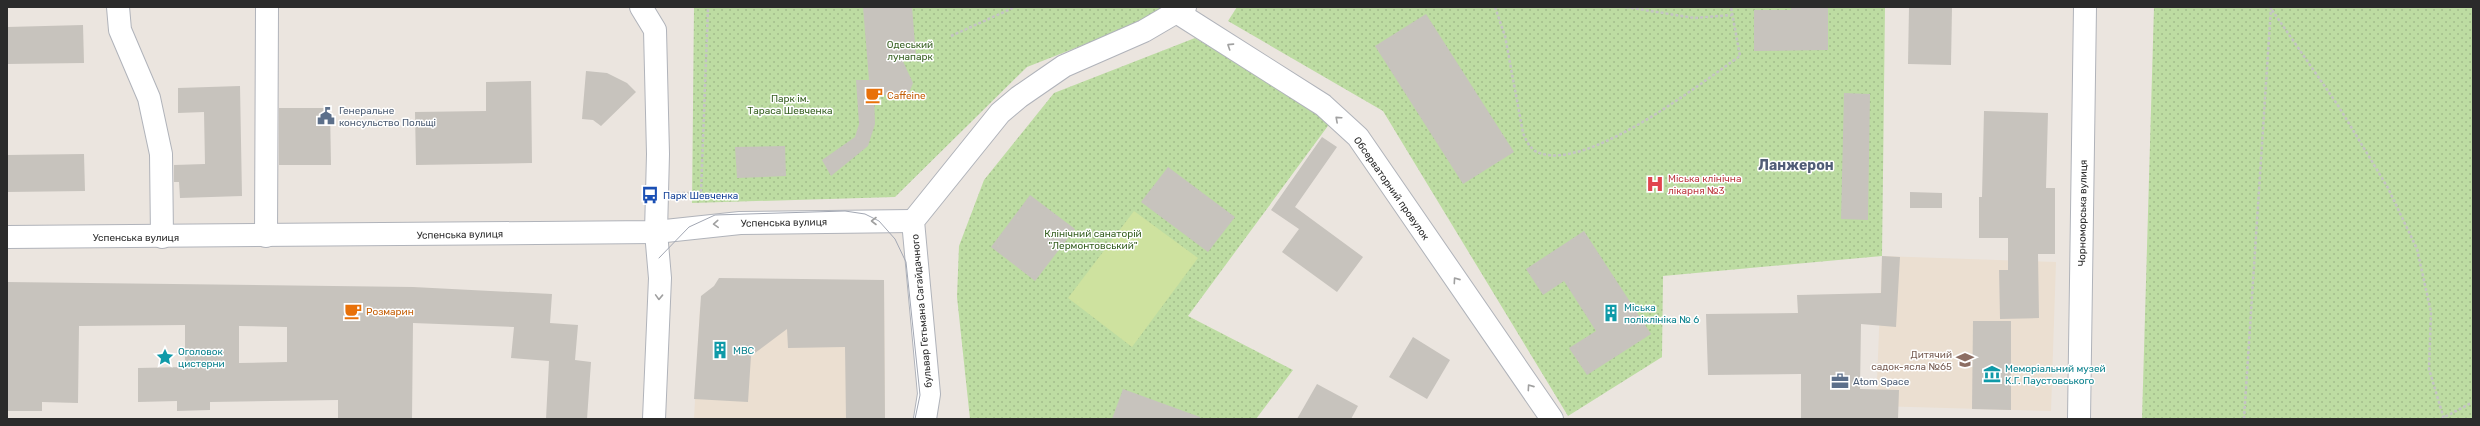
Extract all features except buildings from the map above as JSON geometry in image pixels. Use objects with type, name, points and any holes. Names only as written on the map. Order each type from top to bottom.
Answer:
[{"type":"street","points":[[118,7],[120,30],[149,98],[161,154],[162,237]]},
{"type":"street","points":[[266,236],[267,7]]},
{"type":"street","points":[[641,7],[655,30],[658,154],[656,232],[659,258],[654,419]]},
{"type":"street","name":"Чорноморська вулиця","points":[[2079,419],[2085,7]]},
{"type":"street","name":"бульвар Гетьмана Сагайдачного","points":[[925,419],[929,394],[913,221],[1000,114],[1019,97],[1064,66],[1144,31],[1182,10]]},
{"type":"street","name":"Обсерваторний провулок","points":[[1182,10],[1323,105],[1358,137],[1552,419]]},
{"type":"street","name":"Успенська вулиця","points":[[7,237],[656,232],[740,223],[913,221]]},
{"type":"path","points":[[701,192],[708,7]]},
{"type":"path","points":[[951,36],[1015,7]]},
{"type":"path","points":[[1495,7],[1505,36],[1523,133],[1533,149],[1548,155],[1576,151],[1613,139],[1643,123],[1740,56],[1731,7]]},
{"type":"path","points":[[1626,7],[1694,18],[1732,16]]},
{"type":"path","points":[[2271,8],[2339,107],[2388,188],[2417,249],[2430,312],[2429,368],[2443,418],[2473,402]]},
{"type":"path","points":[[2244,419],[2271,8]]},
{"type":"shaded area","name":"Дитячий садок-ясла №65","points":[[1882,256],[2056,262],[2051,411],[1876,406]]},
{"type":"shaded area","name":"МВС","points":[[884,280],[885,419],[694,419],[700,307]]},
{"type":"green space","name":"Парк ім. Тараса Шевченка","points":[[694,7],[1167,7],[1134,25],[1027,67],[895,197],[692,203]]},
{"type":"green space","name":"Міська клінічна лікарня №3","points":[[1237,7],[1885,7],[1882,256],[1663,276],[1662,357],[1568,416],[1383,111],[1228,21]]},
{"type":"green space","points":[[2154,7],[2473,7],[2473,419],[2142,419]]},
{"type":"green space","name":"Клінічний санаторій \"Лермонтовський\"","points":[[1195,38],[1333,119],[1188,316],[1293,370],[1256,419],[970,419],[957,297],[959,246],[984,180],[1054,93]]},
{"type":"green space","points":[[1134,211],[1198,258],[1132,347],[1068,298]]},
{"type":"tram line","points":[[659,258],[689,227],[715,215],[845,211],[865,214],[879,221],[895,239],[906,262],[920,395],[915,419]]},
{"type":"place","name":"Caffeine","points":[[874,95]]},
{"type":"place","name":"Генеральне консульство Польщі","points":[[326,116]]},
{"type":"place","name":"Міська клінічна лікарня №3","points":[[1655,184]]},
{"type":"place","name":"Парк Шевченка","points":[[650,195]]},
{"type":"place","name":"Розмарин","points":[[353,311]]},
{"type":"place","name":"Міська поліклініка № 6","points":[[1611,313]]},
{"type":"place","name":"МВС","points":[[720,350]]},
{"type":"place","name":"Оголовок цистерни","points":[[165,357]]},
{"type":"place","name":"Дитячий садок-ясла №65","points":[[1965,360]]},
{"type":"place","name":"Меморіальний музей К.Г. Паустовського","points":[[1992,374]]},
{"type":"place","name":"Atom Space","points":[[1840,381]]},
{"type":"district","name":"Ланжерон","points":[[1796,165]]},
{"type":"park label","name":"Одеський лунапарк","points":[[910,50]]}]
